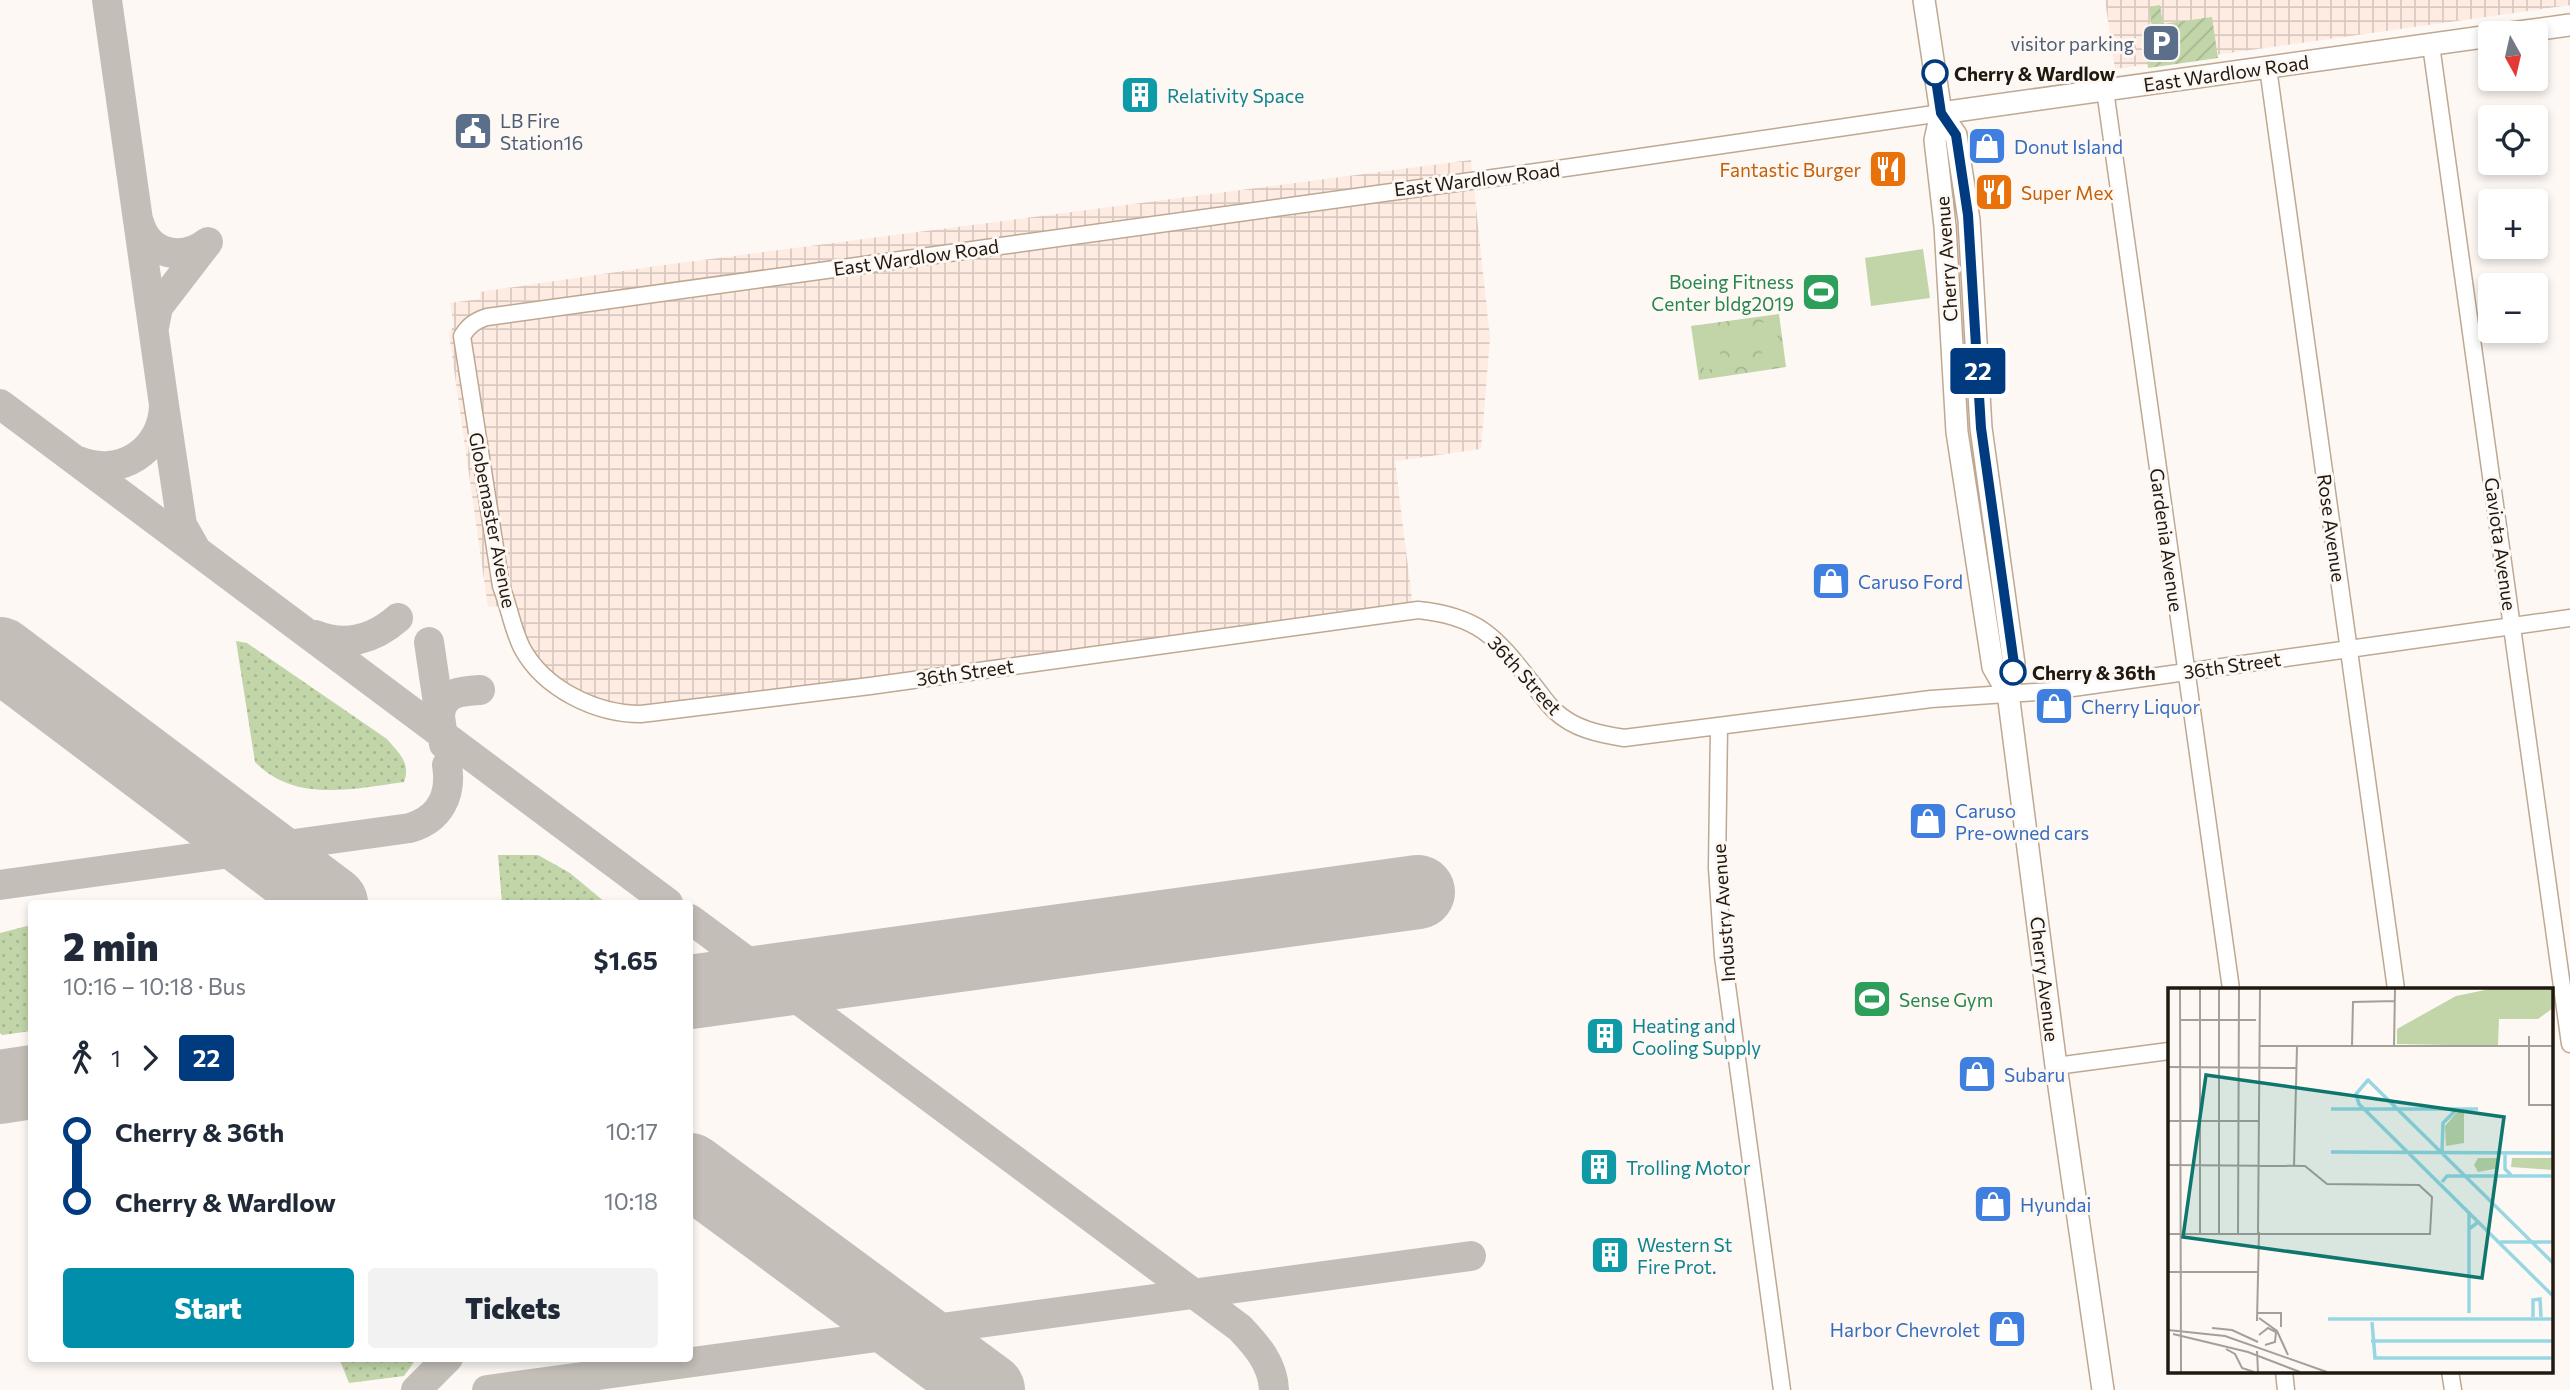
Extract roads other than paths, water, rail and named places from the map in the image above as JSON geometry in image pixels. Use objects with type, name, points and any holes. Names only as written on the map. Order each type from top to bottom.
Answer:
[{"type":"main road","name":"Cherry Avenue","points":[[1924,0],[1941,113],[1935,140],[1945,226],[1957,432],[1993,667],[2008,693],[2056,1066],[2103,1390]]},
{"type":"main road","points":[[2548,27],[2570,24]]},
{"type":"main road","name":"East Wardlow Road","points":[[1941,113],[2478,38]]},
{"type":"street","name":"Gaviota Avenue","points":[[2431,45],[2561,996],[2570,1044]]},
{"type":"street","name":"Rose Avenue","points":[[2268,68],[2396,988]]},
{"type":"street","name":"Gardenia Avenue","points":[[2105,90],[2231,988]]},
{"type":"street","name":"East Wardlow Road","points":[[467,328],[475,321],[487,317],[1587,165],[1941,113]]},
{"type":"street","name":"Globemaster Avenue","points":[[467,328],[463,336],[465,363],[501,586],[513,629],[529,660],[568,693]]},
{"type":"street","name":"36th Street","points":[[568,693],[598,709],[620,714],[641,714],[883,684],[1418,610],[1446,613],[1472,623],[1505,649],[1554,711],[1586,730],[1624,738],[1892,703],[2051,691],[2570,618]]},
{"type":"street","name":"Industry Avenue","points":[[1719,727],[1717,867],[1723,956],[1782,1390]]},
{"type":"street","points":[[2056,1066],[2168,1051]]},
{"type":"street","points":[[2284,1372],[2286,1390]]},
{"type":"street","points":[[2450,1372],[2453,1390]]},
{"type":"place","name":"visitor parking","points":[[2161,43]]},
{"type":"place","name":"Cherry & Wardlow","points":[[1935,73]]},
{"type":"place","name":"Relativity Space","points":[[1140,95]]},
{"type":"place","name":"LB Fire Station16","points":[[473,131]]},
{"type":"place","name":"Donut Island","points":[[1987,146]]},
{"type":"place","name":"Fantastic Burger","points":[[1888,169]]},
{"type":"place","name":"Super Mex","points":[[1994,192]]},
{"type":"place","name":"Boeing Fitness Center bldg2019","points":[[1821,292]]},
{"type":"place","name":"Caruso Ford","points":[[1831,581]]},
{"type":"place","name":"Cherry & 36th","points":[[2013,672]]},
{"type":"place","name":"Cherry Liquor","points":[[2054,706]]},
{"type":"place","name":"Caruso Pre-owned cars","points":[[1928,821]]},
{"type":"place","name":"Sense Gym","points":[[1872,999]]},
{"type":"place","name":"Heating and Cooling Supply","points":[[1605,1036]]},
{"type":"place","name":"Subaru","points":[[1977,1074]]},
{"type":"place","name":"Trolling Motor","points":[[1599,1167]]},
{"type":"place","name":"Hyundai","points":[[1993,1204]]},
{"type":"place","name":"Western St Fire Prot.","points":[[1610,1255]]},
{"type":"place","name":"Harbor Chevrolet","points":[[2007,1329]]}]
